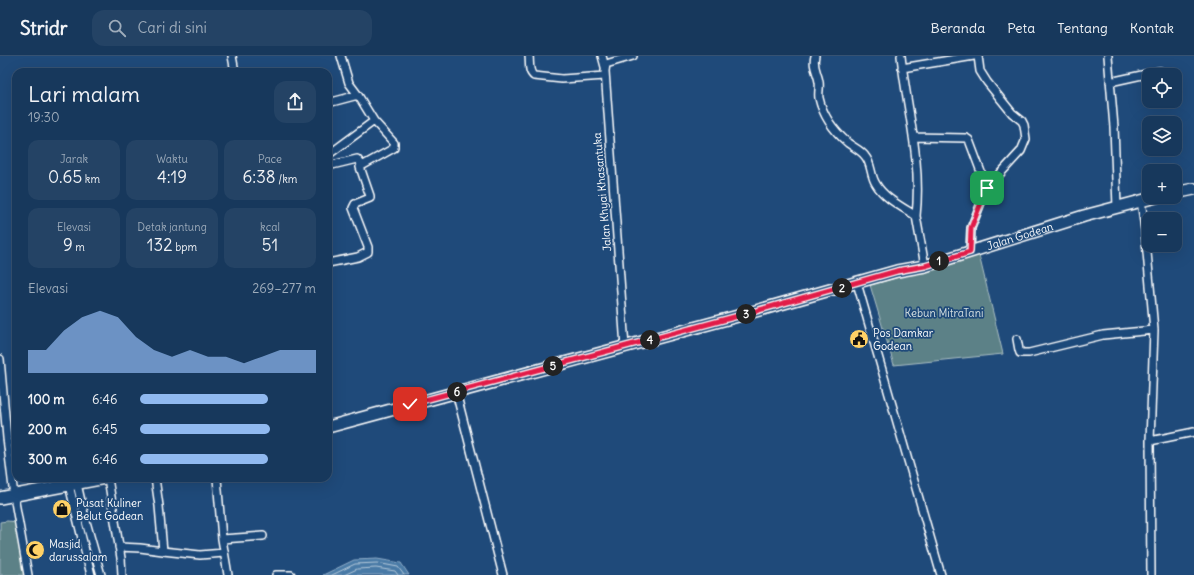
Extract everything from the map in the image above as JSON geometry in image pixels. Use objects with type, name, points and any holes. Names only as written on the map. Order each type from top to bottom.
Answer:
[{"type":"main road","points":[[1182,192],[1194,189]]},
{"type":"main road","name":"Jalan Godean","points":[[332,426],[625,347],[897,271],[925,266],[1141,200]]},
{"type":"main road","points":[[0,498],[83,482]]},
{"type":"street","points":[[232,56],[234,68]]},
{"type":"street","points":[[332,262],[358,257],[368,252],[368,246],[353,208],[355,204],[370,198],[360,169],[362,165],[394,148],[393,141],[374,121],[349,83],[341,56]]},
{"type":"street","points":[[529,56],[530,71],[534,76],[562,79],[605,76]]},
{"type":"street","name":"Jalan Khyai Khasantuka","points":[[602,56],[605,67],[625,347]]},
{"type":"street","points":[[605,67],[609,63],[633,56]]},
{"type":"street","points":[[816,56],[814,66],[819,82],[819,96],[828,119],[837,133],[850,145],[864,154],[871,168],[875,184],[897,204],[916,216]]},
{"type":"street","points":[[901,56],[910,111],[916,163],[918,202],[916,216],[925,266]]},
{"type":"street","points":[[902,68],[974,56]]},
{"type":"street","points":[[970,252],[971,228],[987,188],[1021,151],[1026,139],[1026,131],[1022,121],[1012,113],[980,71],[978,56]]},
{"type":"street","points":[[1108,56],[1114,127],[1117,207]]},
{"type":"street","points":[[1110,82],[1142,75]]},
{"type":"street","points":[[332,102],[358,95]]},
{"type":"street","points":[[332,151],[374,121]]},
{"type":"street","points":[[913,137],[966,138],[969,140],[987,188]]},
{"type":"street","points":[[332,165],[357,159],[362,165]]},
{"type":"street","points":[[1141,200],[1154,330],[1150,441],[1152,575]]},
{"type":"street","points":[[857,283],[941,575]]},
{"type":"street","points":[[1017,340],[1020,353],[1029,353],[1103,335],[1154,330]]},
{"type":"street","points":[[0,359],[3,421],[28,575]]},
{"type":"street","points":[[456,392],[503,575]]},
{"type":"street","points":[[1150,441],[1194,432]]},
{"type":"street","points":[[104,482],[119,547],[122,575]]},
{"type":"street","points":[[156,482],[162,551]]},
{"type":"street","points":[[217,482],[222,539],[228,575]]},
{"type":"street","points":[[73,484],[91,575]]},
{"type":"street","points":[[73,484],[85,518],[101,575]]},
{"type":"street","points":[[222,539],[263,536]]},
{"type":"street","points":[[119,547],[200,555],[224,553]]},
{"type":"street","points":[[276,575],[291,575]]},
{"type":"green space","name":"Kebun MitraTani","points":[[979,255],[1003,354],[894,365],[870,285]]},
{"type":"green space","points":[[0,522],[18,522],[27,575],[0,575]]},
{"type":"water","points":[[377,559],[401,563],[409,575],[323,575],[354,560]]},
{"type":"place","name":"Pos Damkar Godean","points":[[859,339]]},
{"type":"place","name":"Pusat Kuliner Belut Godean","points":[[62,509]]},
{"type":"place","name":"Masjid darussalam","points":[[35,550]]},
{"type":"route","points":[[410,404],[541,370],[837,289],[897,271],[925,266],[970,252],[971,228],[987,188]]}]
